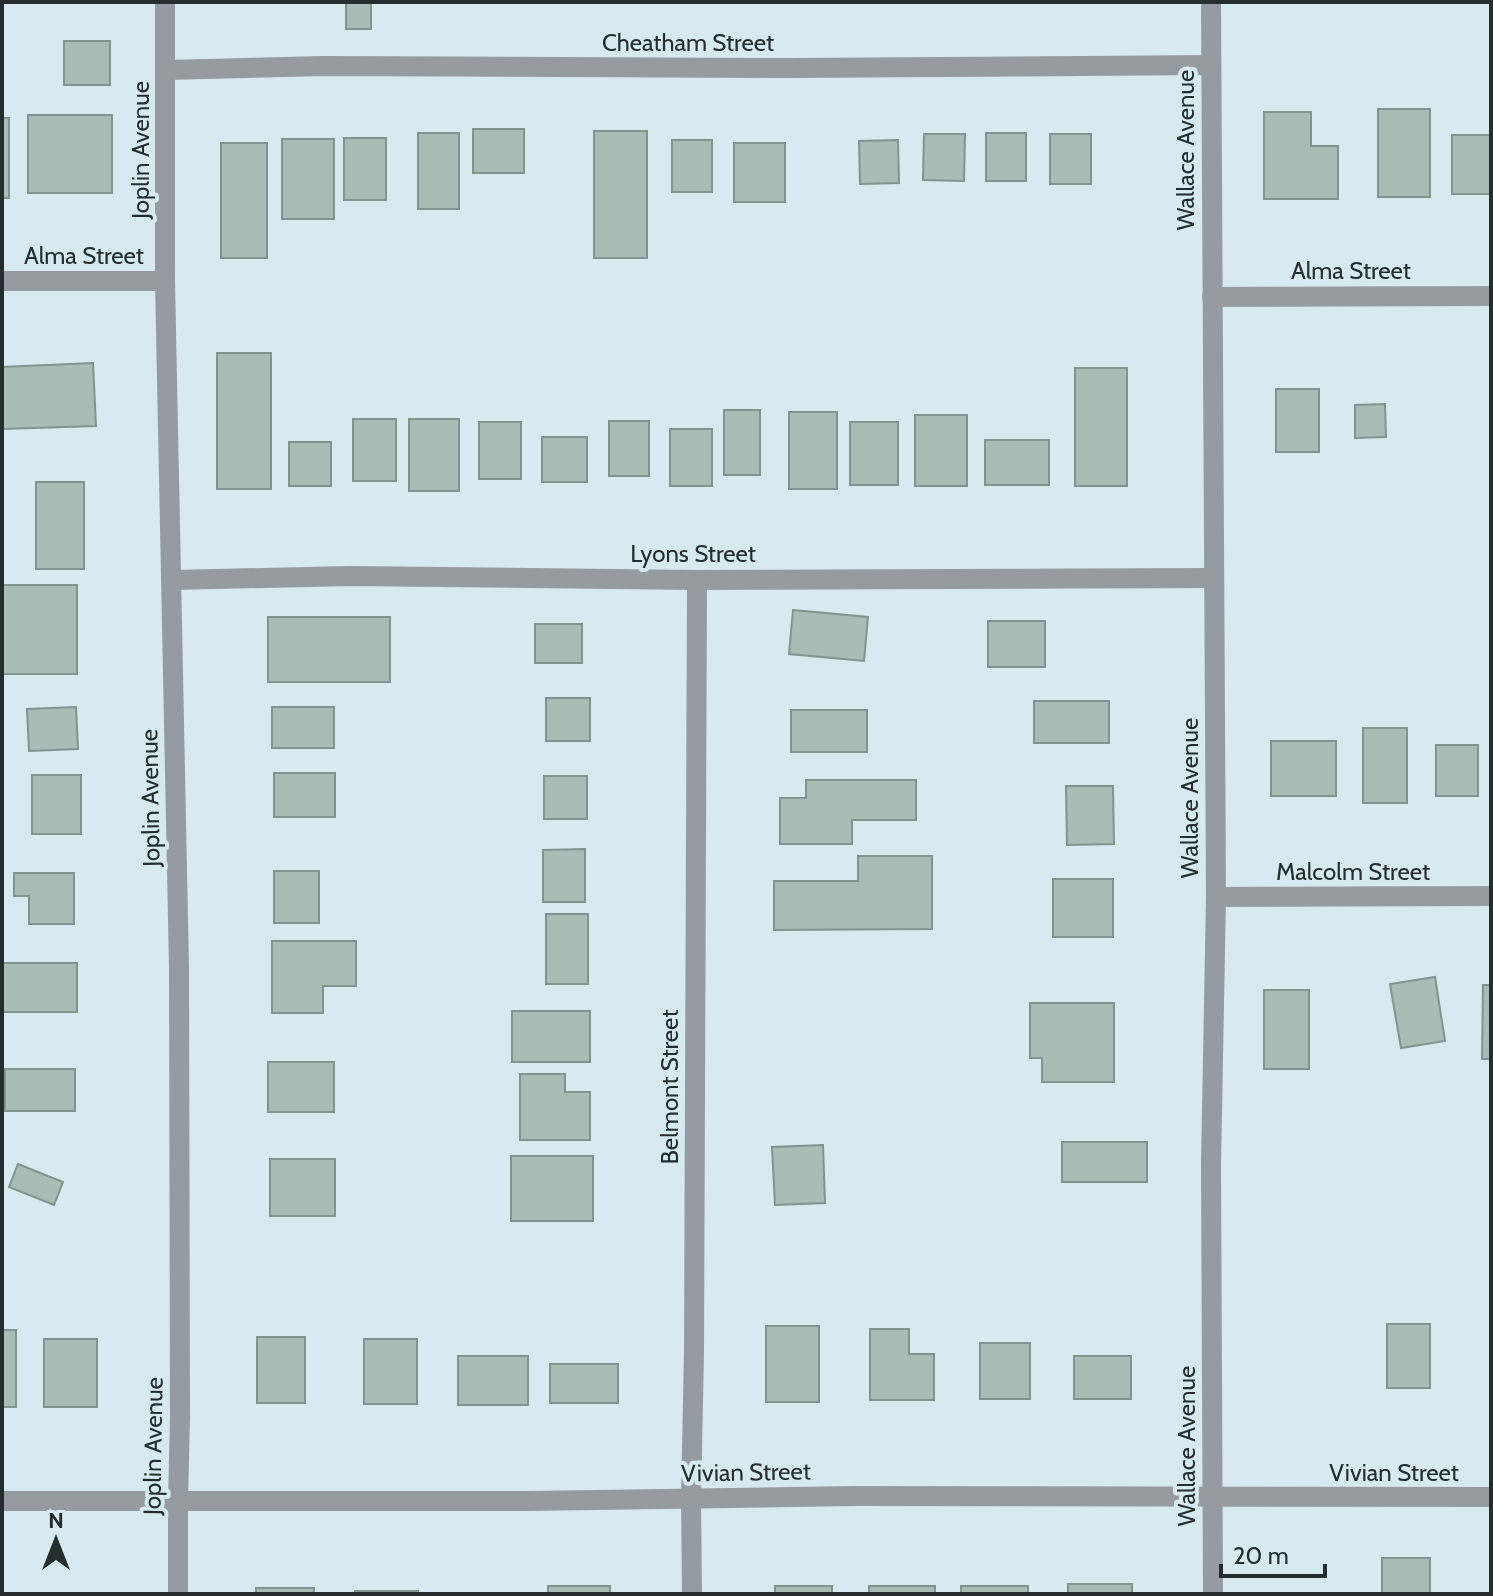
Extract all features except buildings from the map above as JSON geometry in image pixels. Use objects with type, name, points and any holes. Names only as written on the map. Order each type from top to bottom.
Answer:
[{"type":"street","name":"Joplin Avenue","points":[[165,2],[165,281],[179,984],[178,1594]]},
{"type":"street","name":"Wallace Avenue","points":[[1211,2],[1216,897],[1211,1165],[1213,1594]]},
{"type":"street","name":"Cheatham Street","points":[[166,70],[324,66],[791,68],[1211,65]]},
{"type":"street","name":"Alma Street","points":[[2,281],[165,281]]},
{"type":"street","name":"Alma Street","points":[[1212,297],[1491,296]]},
{"type":"street","name":"Lyons Street","points":[[172,580],[350,576],[697,580],[1213,578]]},
{"type":"street","name":"Belmont Street","points":[[692,1594],[697,580]]},
{"type":"street","name":"Malcolm Street","points":[[1216,897],[1491,896]]},
{"type":"street","name":"Vivian Street","points":[[2,1501],[691,1500],[855,1496],[1491,1497]]}]
